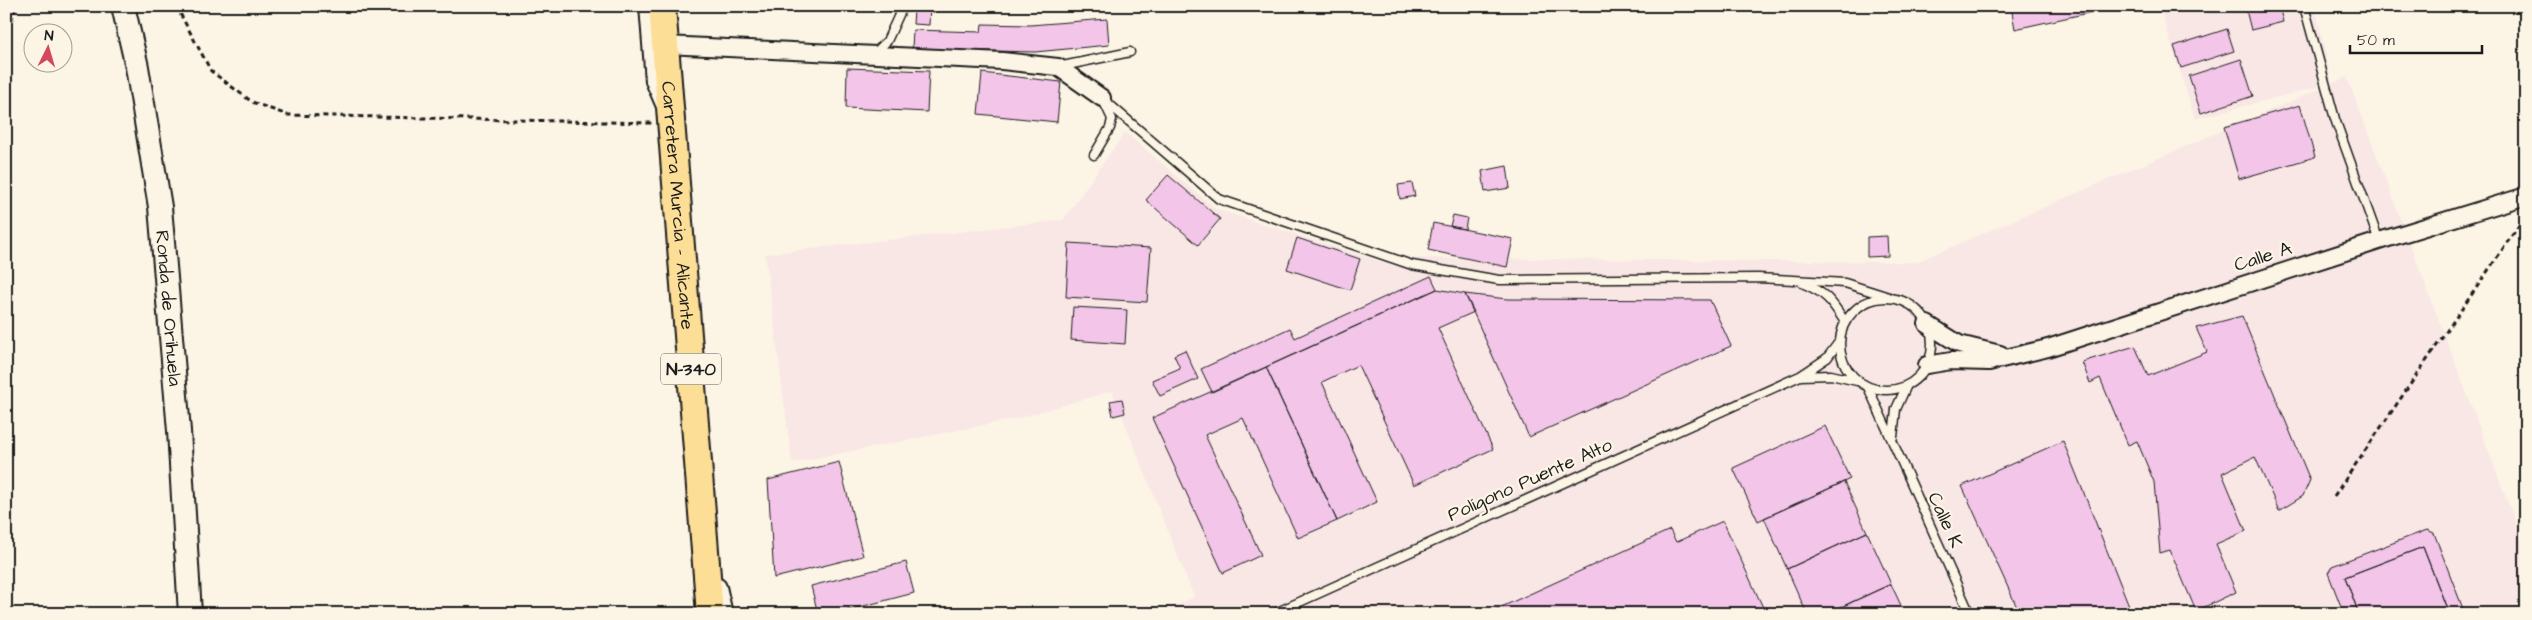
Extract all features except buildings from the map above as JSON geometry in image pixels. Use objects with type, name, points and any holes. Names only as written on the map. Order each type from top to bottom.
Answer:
[{"type":"highway","name":"Carretera Murcia - Alicante","points":[[662,6],[710,614]]},
{"type":"main road","name":"Ronda de Orihuela","points":[[122,6],[136,67],[160,207],[179,431],[190,614]]},
{"type":"street","points":[[648,6],[654,81],[671,122]]},
{"type":"street","points":[[665,45],[1002,61],[1058,67],[1102,98]]},
{"type":"street","name":"Calle A","points":[[1927,365],[1951,361],[1989,362],[2048,348],[2379,241],[2526,196]]},
{"type":"street","points":[[1927,324],[1959,344],[2012,356]]},
{"type":"street","points":[[702,506],[724,614]]},
{"type":"lane","points":[[872,55],[887,41],[903,6]]},
{"type":"lane","points":[[2304,6],[2335,119],[2379,241]]},
{"type":"lane","points":[[1058,67],[1130,52]]},
{"type":"lane","points":[[1094,155],[1110,128],[1112,119],[1102,98]]},
{"type":"lane","points":[[1102,98],[1219,199],[1412,266],[1499,280],[1758,278],[1845,283],[1906,302],[1918,312],[1927,324],[1932,337],[1932,351],[1922,373],[1907,385],[1896,409],[1893,439]]},
{"type":"lane","points":[[1798,281],[1823,292],[1832,301],[1845,322]]},
{"type":"lane","name":"Polígono Puente Alto","points":[[1273,614],[1284,612],[1800,376],[1827,358],[1839,342],[1845,322],[1853,311],[1865,303],[1878,298],[1892,298]]},
{"type":"lane","name":"Polígono Puente Alto","points":[[1839,342],[1841,357],[1847,370],[1858,381]]},
{"type":"lane","name":"Polígono Puente Alto","points":[[1800,376],[1831,375],[1888,390],[1907,385]]},
{"type":"lane","points":[[1868,386],[1893,439]]},
{"type":"lane","name":"Calle K","points":[[1893,439],[1899,460],[1970,614]]},
{"type":"path","points":[[6,38],[16,6]]},
{"type":"path","points":[[176,6],[211,71],[252,102],[287,115],[671,122]]},
{"type":"path","points":[[2334,496],[2526,215]]},
{"type":"shaded area","points":[[2159,6],[2315,6],[2332,83],[2195,119]]},
{"type":"shaded area","points":[[2347,77],[2526,550],[2526,614],[1158,614],[1194,597],[1112,391],[1015,419],[792,463],[765,254],[1063,220],[1125,132],[1216,209],[1395,266],[1414,258],[1916,262]]}]
